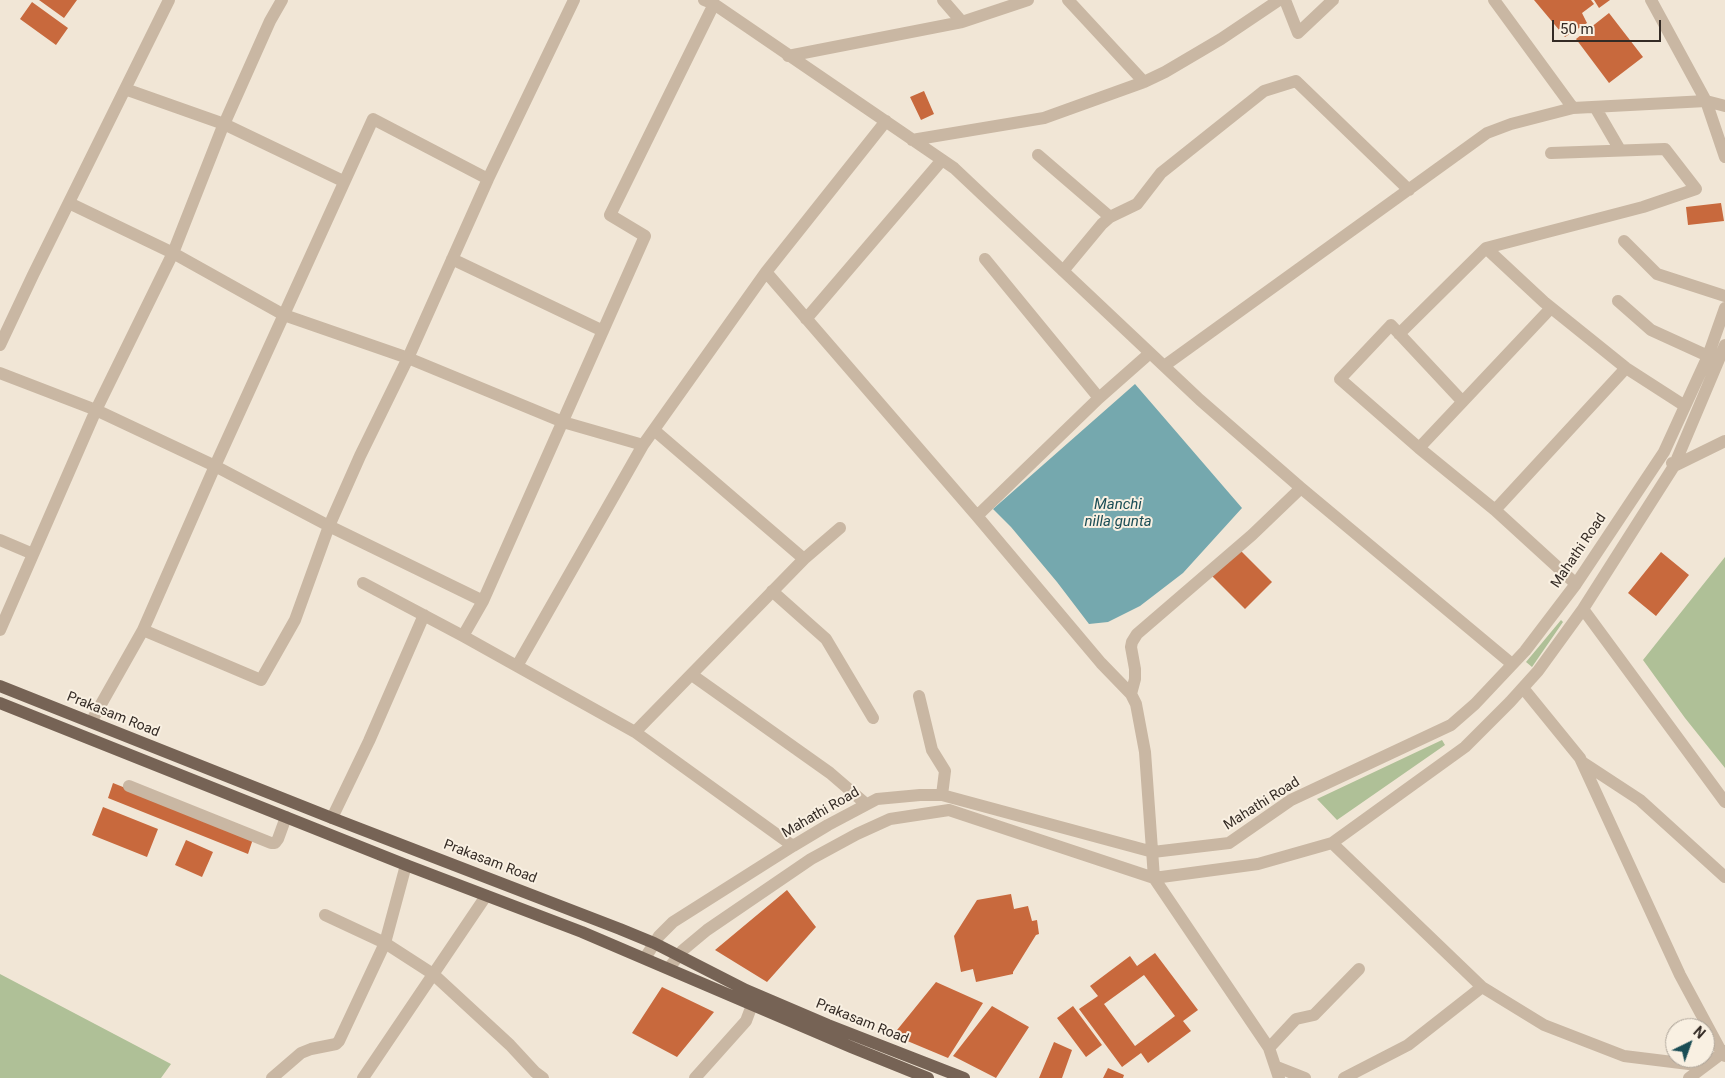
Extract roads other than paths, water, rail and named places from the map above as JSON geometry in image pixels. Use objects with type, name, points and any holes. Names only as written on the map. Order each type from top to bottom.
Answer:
[{"type":"main road","name":"Prakasam Road","points":[[0,686],[332,818],[610,925],[654,944],[746,990],[819,1022],[964,1078]]},
{"type":"main road","name":"Prakasam Road","points":[[0,703],[645,958],[851,1047],[928,1078]]},
{"type":"street","points":[[0,345],[169,0]]},
{"type":"street","points":[[0,630],[96,410],[173,253],[224,124],[270,21],[282,0]]},
{"type":"street","points":[[143,630],[261,680],[294,620],[329,526],[360,456],[408,358],[488,179],[574,0]]},
{"type":"street","points":[[942,0],[962,22]]},
{"type":"street","points":[[788,56],[962,22],[1028,0]]},
{"type":"street","points":[[1068,0],[1144,82]]},
{"type":"street","points":[[912,140],[1044,118],[1144,82],[1165,72],[1221,39],[1279,0]]},
{"type":"street","points":[[1285,0],[1298,33],[1333,0]]},
{"type":"street","points":[[1494,0],[1572,108]]},
{"type":"street","points":[[1651,0],[1706,101],[1725,157]]},
{"type":"street","points":[[463,636],[483,601],[645,236],[610,215],[709,2],[954,168],[1200,400],[1301,488],[1512,664]]},
{"type":"street","points":[[1063,271],[1102,224],[1134,206],[1161,173],[1264,91],[1296,81],[1409,190]]},
{"type":"street","points":[[125,88],[224,124],[343,181]]},
{"type":"street","points":[[1164,366],[1487,134],[1511,124],[1572,108],[1706,101],[1725,106]]},
{"type":"street","points":[[1595,107],[1620,150]]},
{"type":"street","points":[[91,722],[143,630],[343,181],[373,119],[488,179]]},
{"type":"street","points":[[517,666],[643,445],[766,272],[886,122]]},
{"type":"street","points":[[1399,334],[1486,248],[1643,207],[1696,189],[1664,148],[1551,153]]},
{"type":"street","points":[[1038,155],[1110,218]]},
{"type":"street","points":[[806,318],[942,160]]},
{"type":"street","points":[[68,203],[173,253],[284,314],[408,358],[563,422],[643,445]]},
{"type":"street","points":[[1624,241],[1657,274],[1725,296]]},
{"type":"street","points":[[1486,248],[1551,308],[1626,368],[1685,406]]},
{"type":"street","points":[[452,259],[603,331]]},
{"type":"street","points":[[985,259],[1099,398]]},
{"type":"street","points":[[766,272],[1101,663],[1131,694],[1136,704],[1145,752],[1154,878],[1269,1048],[1278,1073],[1305,1078]]},
{"type":"street","points":[[1618,301],[1651,330],[1708,356]]},
{"type":"street","points":[[1419,448],[1551,308]]},
{"type":"street","name":"Mahathi Road","points":[[645,958],[664,930],[673,922],[793,846],[877,799],[920,794],[942,795],[1153,852],[1229,843],[1291,800],[1451,725],[1475,704],[1525,652],[1576,584],[1664,452],[1708,356],[1725,308]]},
{"type":"street","points":[[1462,401],[1391,325],[1340,379],[1419,448],[1495,510],[1576,584]]},
{"type":"street","points":[[669,968],[683,950],[707,930],[811,859],[890,819],[949,810],[1154,878],[1258,864],[1332,842],[1465,747],[1538,671],[1583,609],[1674,466],[1725,345]]},
{"type":"street","points":[[977,516],[1099,398],[1150,353]]},
{"type":"street","points":[[1495,510],[1626,368]]},
{"type":"street","points":[[0,373],[96,410],[215,466],[329,526],[483,601]]},
{"type":"street","points":[[654,430],[804,559]]},
{"type":"street","points":[[1674,466],[1725,441]]},
{"type":"street","points":[[1664,452],[1674,466]]},
{"type":"street","points":[[1131,694],[1135,679],[1135,669],[1131,647],[1137,634],[1252,535],[1301,488]]},
{"type":"street","points":[[635,732],[804,559],[840,528]]},
{"type":"street","points":[[0,540],[33,554]]},
{"type":"street","points":[[364,583],[635,732],[793,846]]},
{"type":"street","points":[[772,591],[826,639],[873,718]]},
{"type":"street","points":[[1583,609],[1725,802]]},
{"type":"street","points":[[332,818],[369,741],[424,615]]},
{"type":"street","points":[[692,674],[830,773],[866,804]]},
{"type":"street","points":[[1522,688],[1582,762],[1680,975],[1724,1054]]},
{"type":"street","points":[[919,696],[932,750],[945,771],[942,795]]},
{"type":"street","points":[[1582,762],[1640,800],[1725,877]]},
{"type":"street","points":[[129,786],[271,843],[275,843],[278,839],[286,817]]},
{"type":"street","points":[[1332,842],[1482,988],[1544,1025],[1624,1056],[1665,1061]]},
{"type":"street","points":[[272,1078],[301,1054],[311,1049],[336,1044],[339,1041],[384,942],[406,865]]},
{"type":"street","points":[[363,1078],[486,896]]},
{"type":"street","points":[[325,915],[384,942],[433,974],[510,1044],[536,1076]]},
{"type":"street","points":[[1269,1048],[1296,1019],[1314,1015],[1358,969]]},
{"type":"street","points":[[1344,1078],[1408,1045],[1482,988]]},
{"type":"street","points":[[695,1078],[746,1021],[752,1005]]},
{"type":"street","points":[[1689,1078],[1702,1068]]},
{"type":"water","name":"Manchi nilla gunta","points":[[1135,384],[1242,508],[1183,573],[1140,606],[1108,622],[1089,624],[1057,582],[1011,527],[993,509]]}]
